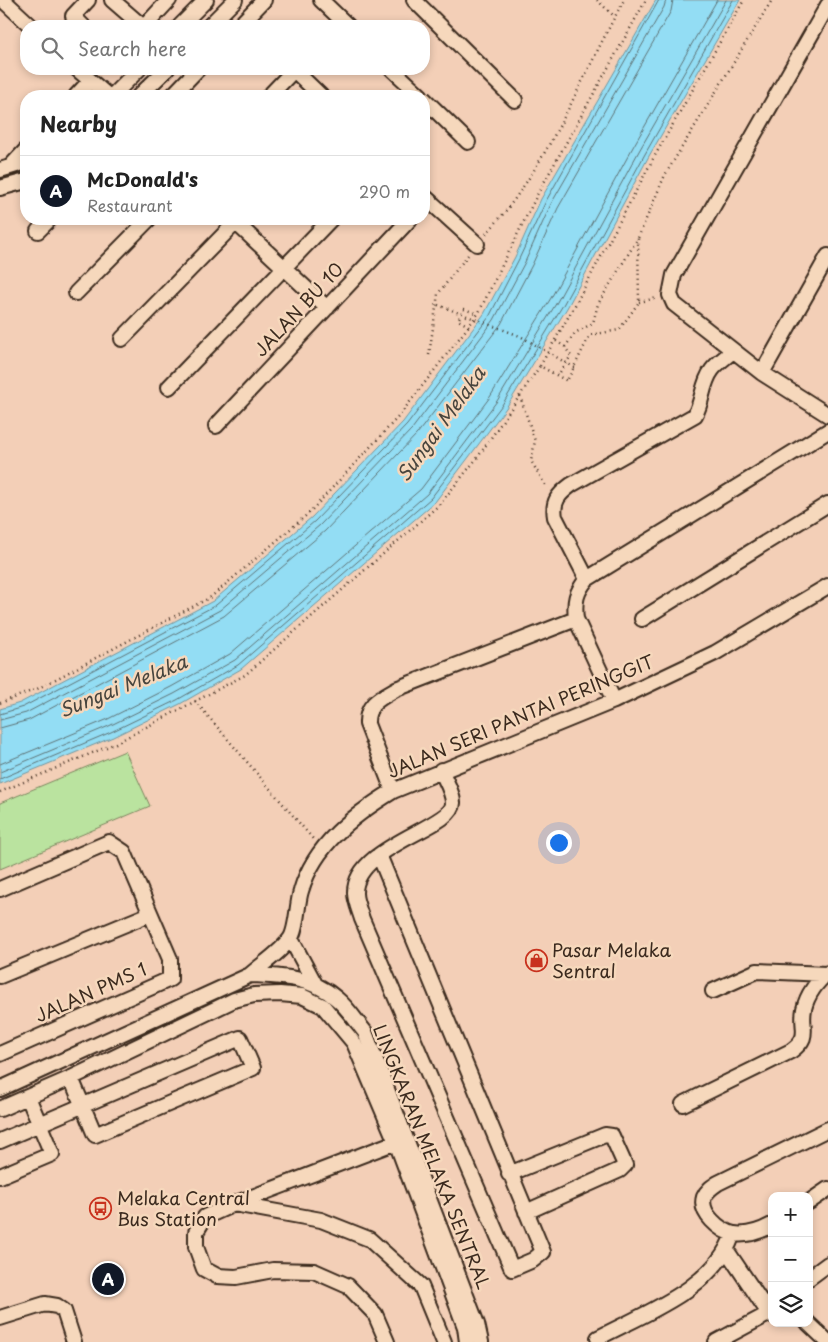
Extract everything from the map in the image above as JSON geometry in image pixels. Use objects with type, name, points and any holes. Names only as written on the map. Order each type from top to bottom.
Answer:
[{"type":"street","points":[[1,0],[24,20]]},
{"type":"street","points":[[77,20],[73,16],[88,0]]},
{"type":"street","points":[[112,0],[136,20]]},
{"type":"street","points":[[149,20],[169,0]]},
{"type":"street","points":[[186,20],[206,0]]},
{"type":"street","points":[[215,20],[235,0]]},
{"type":"street","points":[[247,20],[264,0]]},
{"type":"street","points":[[320,0],[342,20]]},
{"type":"street","points":[[414,0],[515,100]]},
{"type":"street","points":[[828,5],[674,275],[670,295],[674,304],[733,351],[762,373],[828,415]]},
{"type":"street","points":[[84,75],[101,90]]},
{"type":"street","points":[[118,90],[132,75]]},
{"type":"street","points":[[145,90],[161,75]]},
{"type":"street","points":[[178,90],[192,75]]},
{"type":"street","points":[[275,90],[289,75]]},
{"type":"street","points":[[299,75],[315,90]]},
{"type":"street","points":[[398,75],[415,90]]},
{"type":"street","points":[[82,90],[90,81]]},
{"type":"street","points":[[430,105],[468,142]]},
{"type":"street","points":[[5,168],[20,155]]},
{"type":"street","points":[[5,168],[20,164]]},
{"type":"street","points":[[0,188],[20,183]]},
{"type":"street","points":[[430,204],[477,244]]},
{"type":"street","points":[[38,231],[44,225]]},
{"type":"street","points":[[76,293],[143,225]]},
{"type":"street","points":[[122,339],[231,225]]},
{"type":"street","points":[[241,225],[327,308]]},
{"type":"street","points":[[169,387],[325,225]]},
{"type":"street","name":"JALAN BU 10","points":[[216,426],[404,225]]},
{"type":"street","points":[[762,373],[828,256]]},
{"type":"street","points":[[587,579],[555,517],[556,499],[571,484],[695,415],[702,403],[705,385],[712,370],[733,351]]},
{"type":"street","points":[[614,701],[576,618],[574,604],[577,591],[587,579],[828,431]]},
{"type":"street","points":[[642,619],[828,504]]},
{"type":"street","name":"JALAN SERI PANTAI PERINGGIT","points":[[291,939],[306,876],[322,850],[350,822],[393,791],[614,701],[715,652],[828,586]]},
{"type":"street","points":[[393,791],[367,724],[366,714],[371,704],[396,689],[576,618]]},
{"type":"street","points":[[379,855],[509,1174],[543,1252],[533,1260],[512,1269],[362,920],[355,893],[361,873],[379,855],[394,843],[441,820],[450,812],[454,804],[441,770]]},
{"type":"street","points":[[0,889],[109,842],[124,852],[150,914],[0,976]]},
{"type":"street","name":"JALAN PMS 1","points":[[0,1054],[170,979],[170,959],[150,914]]},
{"type":"street","points":[[250,975],[291,939],[314,984]]},
{"type":"street","points":[[713,991],[757,971],[827,973]]},
{"type":"street","points":[[683,1104],[791,1051],[800,1044],[805,1032],[804,1008],[811,992],[827,973]]},
{"type":"street","name":"LINGKARAN MELAKA SENTRAL","points":[[0,1089],[250,975],[285,976],[314,984],[337,998],[365,1032],[477,1324],[481,1342]]},
{"type":"street","name":"LINGKARAN MELAKA SENTRAL","points":[[0,1109],[71,1078],[234,1000],[254,995],[280,994],[302,996],[323,1006],[354,1043],[396,1142],[465,1327],[467,1342]]},
{"type":"street","points":[[0,1141],[39,1124],[82,1106],[240,1038],[253,1068],[95,1136],[82,1106],[71,1078]]},
{"type":"street","points":[[0,1176],[52,1154],[28,1097]]},
{"type":"street","points":[[768,1226],[745,1234],[733,1234],[720,1227],[705,1208],[704,1199],[708,1190],[718,1183],[828,1129]]},
{"type":"street","points":[[509,1174],[605,1135],[612,1136],[625,1164],[620,1170],[526,1212]]},
{"type":"street","points":[[387,1342],[375,1314],[348,1286],[314,1271],[273,1270],[236,1277],[217,1276],[204,1269],[196,1247],[196,1232],[205,1217],[234,1204],[396,1142]]},
{"type":"street","points":[[813,1199],[828,1190]]},
{"type":"street","points":[[234,1204],[321,1220],[369,1239],[421,1286],[444,1342]]},
{"type":"street","points":[[598,1338],[694,1285],[712,1270],[727,1251],[733,1234]]},
{"type":"street","points":[[727,1251],[764,1306],[768,1304]]},
{"type":"street","points":[[813,1275],[828,1264]]},
{"type":"street","points":[[2,1319],[46,1304],[57,1306],[64,1311],[74,1342]]},
{"type":"street","points":[[716,1342],[768,1314]]},
{"type":"street","points":[[812,1327],[828,1342]]},
{"type":"path","points":[[597,0],[615,17]]},
{"type":"path","points":[[429,356],[438,305],[438,294],[477,244],[510,208],[543,158],[624,0]]},
{"type":"path","points":[[0,703],[38,689],[211,596],[309,513],[399,416],[478,314],[537,195],[646,0]]},
{"type":"path","points":[[0,792],[116,743],[245,675],[439,505],[478,457],[556,340],[653,159],[744,0]]},
{"type":"path","points":[[565,347],[575,333],[593,323],[598,304],[638,238],[665,175],[772,0]]},
{"type":"path","points":[[540,366],[567,381],[590,335],[620,330],[639,302],[638,238]]},
{"type":"path","points":[[639,302],[670,295]]},
{"type":"path","points":[[438,305],[520,336],[575,368]]},
{"type":"path","points":[[469,326],[458,320],[464,309],[478,314]]},
{"type":"path","points":[[556,340],[565,347],[571,356],[558,376]]},
{"type":"path","points":[[520,396],[534,441],[531,461],[539,477],[556,499]]},
{"type":"path","points":[[195,701],[322,850]]},
{"type":"green space","points":[[125,751],[150,806],[0,869],[0,803]]},
{"type":"water","name":"Sungai Melaka","points":[[656,0],[740,0],[649,156],[567,308],[506,408],[435,502],[241,669],[180,704],[113,737],[0,784],[0,709],[20,703],[213,601],[312,517],[403,422],[484,314],[515,257],[541,199]]},
{"type":"place","name":"Pasar Melaka Sentral","points":[[536,961]]},
{"type":"place","name":"Melaka Central Bus Station","points":[[101,1209]]},
{"type":"place","name":"McDonald's","points":[[108,1279]]}]
